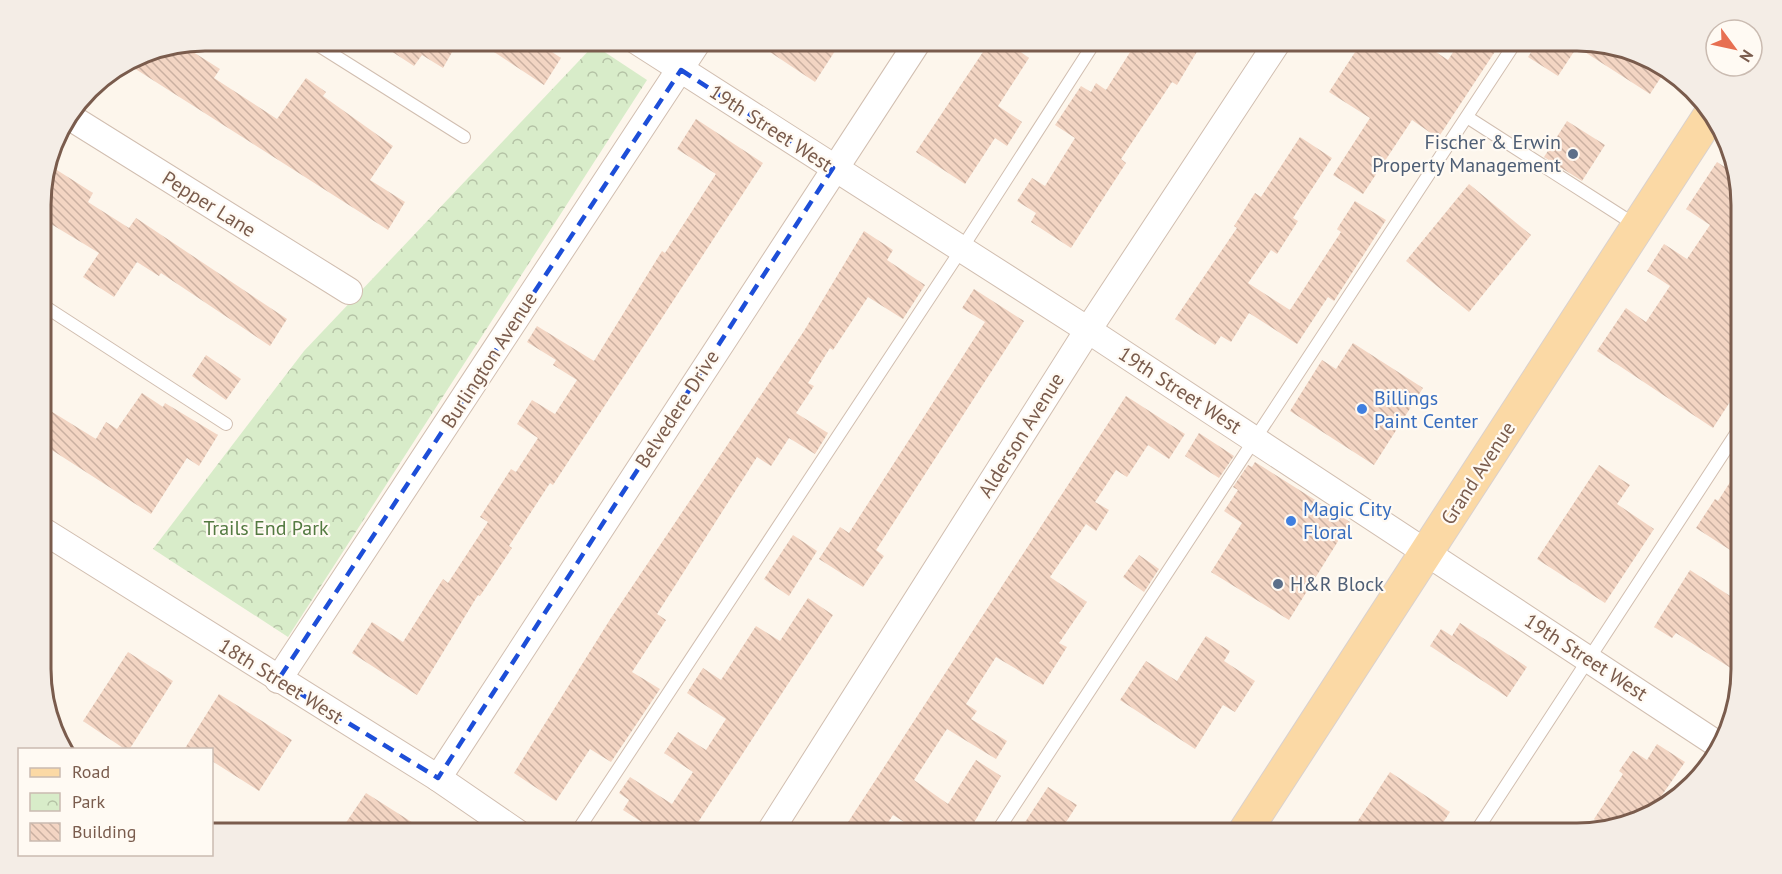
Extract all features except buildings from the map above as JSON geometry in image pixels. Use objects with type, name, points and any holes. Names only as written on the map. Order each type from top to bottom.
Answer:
[{"type":"main road","name":"Grand Avenue","points":[[1250,823],[1706,122]]},
{"type":"street","name":"19th Street West","points":[[652,51],[1088,330],[1712,741]]},
{"type":"street","name":"Burlington Avenue","points":[[278,680],[692,51]]},
{"type":"street","name":"Belvedere Drive","points":[[438,778],[912,51]]},
{"type":"street","name":"Alderson Avenue","points":[[776,823],[1088,330],[1272,51]]},
{"type":"street","name":"Pepper Lane","points":[[76,121],[349,291]]},
{"type":"street","name":"18th Street West","points":[[51,536],[278,680],[438,778],[503,823]]},
{"type":"lane","points":[[327,51],[464,137]]},
{"type":"lane","points":[[583,823],[962,250],[1089,51]]},
{"type":"lane","points":[[1003,823],[1510,51]]},
{"type":"lane","points":[[1467,117],[1638,227]]},
{"type":"lane","points":[[51,310],[226,424]]},
{"type":"lane","points":[[1481,823],[1731,441]]},
{"type":"highlighted area","points":[[681,70],[833,168],[438,778],[278,680]]},
{"type":"green space","name":"Trails End Park","points":[[588,51],[603,51],[647,80],[288,637],[153,549],[304,351]]},
{"type":"place","name":"Fischer & Erwin Property Management","points":[[1573,154]]},
{"type":"place","name":"Billings Paint Center","points":[[1362,409]]},
{"type":"place","name":"Magic City Floral","points":[[1291,521]]},
{"type":"place","name":"H&R Block","points":[[1278,584]]}]
